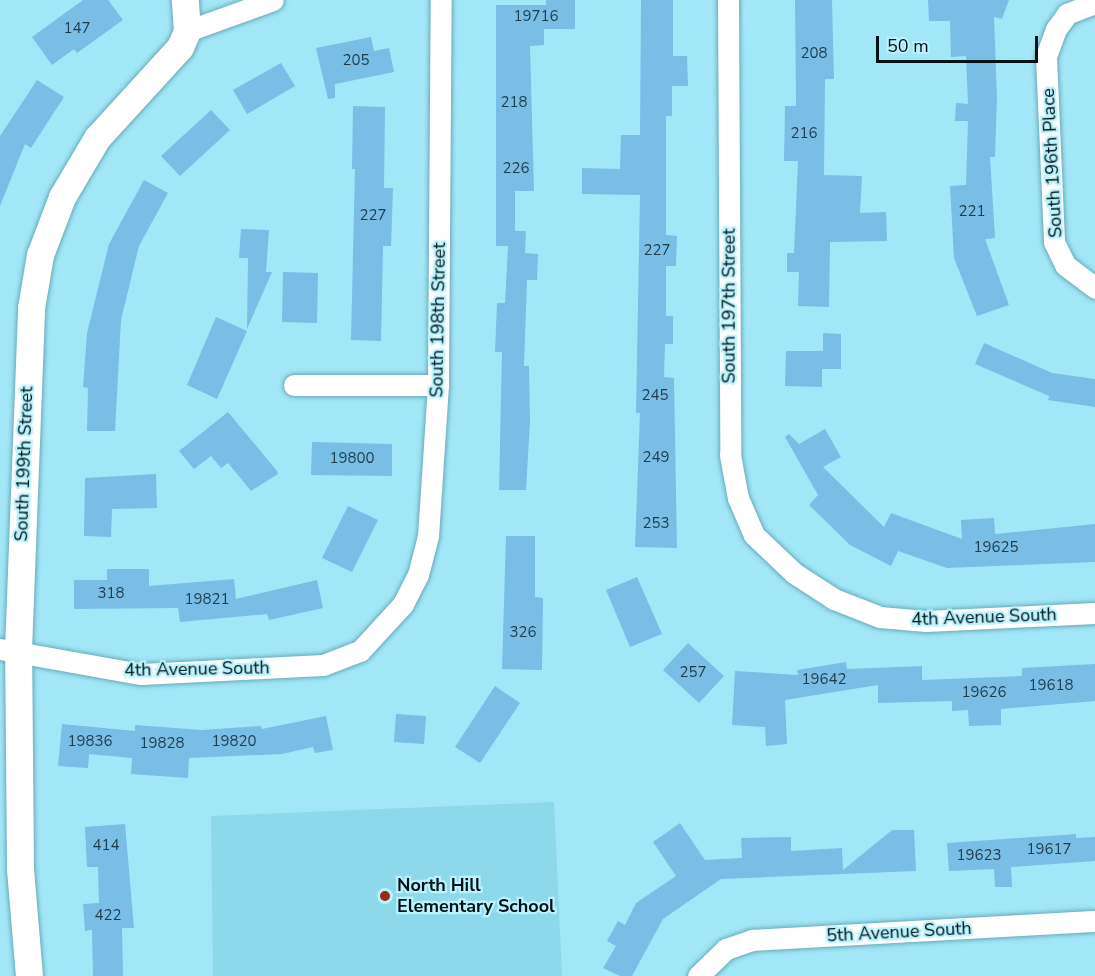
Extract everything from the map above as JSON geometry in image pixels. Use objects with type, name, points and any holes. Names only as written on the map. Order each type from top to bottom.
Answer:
[{"type":"street","points":[[185,0],[187,31],[273,0]]},
{"type":"street","name":"South 198th Street","points":[[385,628],[418,575],[428,536],[438,385],[441,0]]},
{"type":"street","name":"South 197th Street","points":[[728,0],[730,455],[738,498],[754,535],[771,555],[809,583]]},
{"type":"street","name":"South 196th Place","points":[[1092,4],[1067,14],[1056,29],[1046,57],[1054,242],[1065,265],[1095,288]]},
{"type":"street","name":"South 199th Street","points":[[28,976],[9,650],[31,308],[40,255],[62,197],[98,138],[170,60],[187,31]]},
{"type":"street","points":[[294,385],[438,385]]},
{"type":"street","name":"4th Avenue South","points":[[809,583],[880,617],[926,621],[1095,613]]},
{"type":"street","name":"4th Avenue South","points":[[9,650],[80,666],[141,674],[254,671],[323,664],[360,651],[385,628]]},
{"type":"street","name":"5th Avenue South","points":[[704,969],[726,949],[752,940],[1095,921]]},
{"type":"shaded area","name":"North Hill Elementary School","points":[[554,802],[562,976],[213,976],[211,816]]},
{"type":"building","points":[[83,0],[108,0],[123,20],[77,53],[74,49],[52,65],[32,37]]},
{"type":"building","points":[[546,0],[575,0],[575,29],[544,29],[544,45],[530,46],[534,191],[515,191],[515,231],[526,231],[525,253],[538,254],[537,280],[527,280],[524,366],[529,366],[530,421],[526,490],[499,490],[502,352],[495,352],[497,303],[505,303],[508,246],[496,246],[496,5],[546,5]]},
{"type":"building","points":[[641,0],[673,0],[673,56],[687,56],[688,86],[672,86],[672,116],[666,116],[666,235],[677,236],[676,266],[666,266],[666,316],[673,316],[673,344],[665,344],[664,377],[674,378],[677,548],[635,547],[640,413],[636,413],[640,195],[582,194],[582,168],[620,169],[621,135],[640,135]]},
{"type":"building","points":[[795,0],[832,0],[834,79],[825,79],[824,175],[862,176],[860,213],[886,212],[887,241],[830,242],[829,307],[798,306],[799,272],[787,272],[787,253],[794,253],[798,161],[784,161],[785,106],[796,106]]},
{"type":"building","points":[[928,0],[1009,0],[1002,19],[994,17],[997,97],[995,157],[990,157],[995,238],[985,239],[1009,305],[977,316],[954,258],[950,186],[966,185],[968,121],[955,121],[956,103],[968,104],[966,56],[951,57],[950,21],[929,21]]},
{"type":"building","points":[[371,37],[374,51],[389,48],[394,72],[335,84],[335,98],[328,99],[316,48]]},
{"type":"building","points":[[281,63],[295,86],[247,114],[233,90]]},
{"type":"building","points":[[37,80],[64,97],[31,148],[25,144],[0,206],[0,136]]},
{"type":"building","points":[[353,106],[385,107],[384,188],[393,188],[391,246],[383,246],[381,341],[351,340],[355,169],[352,169]]},
{"type":"building","points":[[211,110],[230,130],[180,176],[161,156]]},
{"type":"building","points":[[144,180],[168,193],[139,246],[121,320],[115,431],[87,431],[88,388],[83,387],[87,333],[109,244]]},
{"type":"building","points":[[241,229],[269,230],[266,272],[272,272],[247,329],[248,258],[239,258]]},
{"type":"building","points":[[283,272],[318,273],[317,323],[282,322]]},
{"type":"building","points":[[216,317],[247,331],[217,399],[187,385]]},
{"type":"building","points":[[823,333],[841,334],[841,369],[822,369],[822,387],[785,386],[786,351],[823,351]]},
{"type":"building","points":[[984,343],[1052,373],[1095,379],[1095,407],[1048,400],[1049,396],[975,364]]},
{"type":"building","points":[[228,412],[278,474],[251,491],[228,463],[221,468],[211,456],[194,469],[179,451]]},
{"type":"building","points":[[825,429],[841,457],[823,467],[884,527],[891,513],[962,539],[961,520],[994,518],[995,534],[1095,524],[1095,562],[947,568],[898,551],[891,566],[850,545],[809,505],[818,495],[785,437],[789,434],[799,444]]},
{"type":"building","points":[[312,442],[392,444],[392,476],[311,475]]},
{"type":"building","points":[[156,474],[157,508],[112,509],[111,537],[84,536],[85,478]]},
{"type":"building","points":[[348,506],[378,520],[352,572],[322,558]]},
{"type":"building","points":[[506,536],[535,536],[535,597],[543,598],[542,670],[502,669]]},
{"type":"building","points":[[107,569],[149,569],[149,586],[234,579],[236,599],[317,580],[323,608],[269,620],[267,614],[180,622],[178,608],[74,609],[74,580],[107,580]]},
{"type":"building","points":[[637,577],[662,634],[630,647],[606,590]]},
{"type":"building","points":[[688,643],[724,676],[699,703],[663,670]]},
{"type":"building","points":[[846,662],[847,669],[922,666],[922,680],[1022,676],[1022,668],[1095,664],[1095,701],[1001,709],[1001,725],[969,726],[968,710],[952,711],[952,701],[878,703],[878,685],[785,700],[787,744],[766,746],[765,727],[732,725],[735,671],[798,675],[797,670]]},
{"type":"building","points":[[495,686],[520,703],[480,763],[455,747]]},
{"type":"building","points":[[396,714],[426,716],[424,744],[394,742]]},
{"type":"building","points":[[326,716],[333,750],[315,753],[313,747],[282,754],[189,758],[188,778],[131,774],[132,758],[89,754],[88,768],[58,766],[62,724],[135,731],[135,725],[202,730],[261,726],[262,729]]},
{"type":"building","points":[[680,823],[705,860],[742,858],[741,838],[791,837],[791,851],[842,848],[843,870],[892,830],[914,830],[916,871],[721,879],[663,919],[632,976],[620,976],[603,968],[616,946],[607,941],[618,921],[625,925],[636,903],[676,876],[653,842]]},
{"type":"building","points":[[125,824],[134,928],[122,928],[123,976],[93,976],[92,930],[85,931],[83,904],[99,903],[98,867],[87,867],[85,827]]},
{"type":"building","points":[[1076,834],[1076,838],[1095,837],[1095,861],[1011,867],[1012,887],[995,887],[994,869],[949,871],[947,843]]},
{"type":"place","name":"North Hill Elementary School","points":[[385,896]]}]
